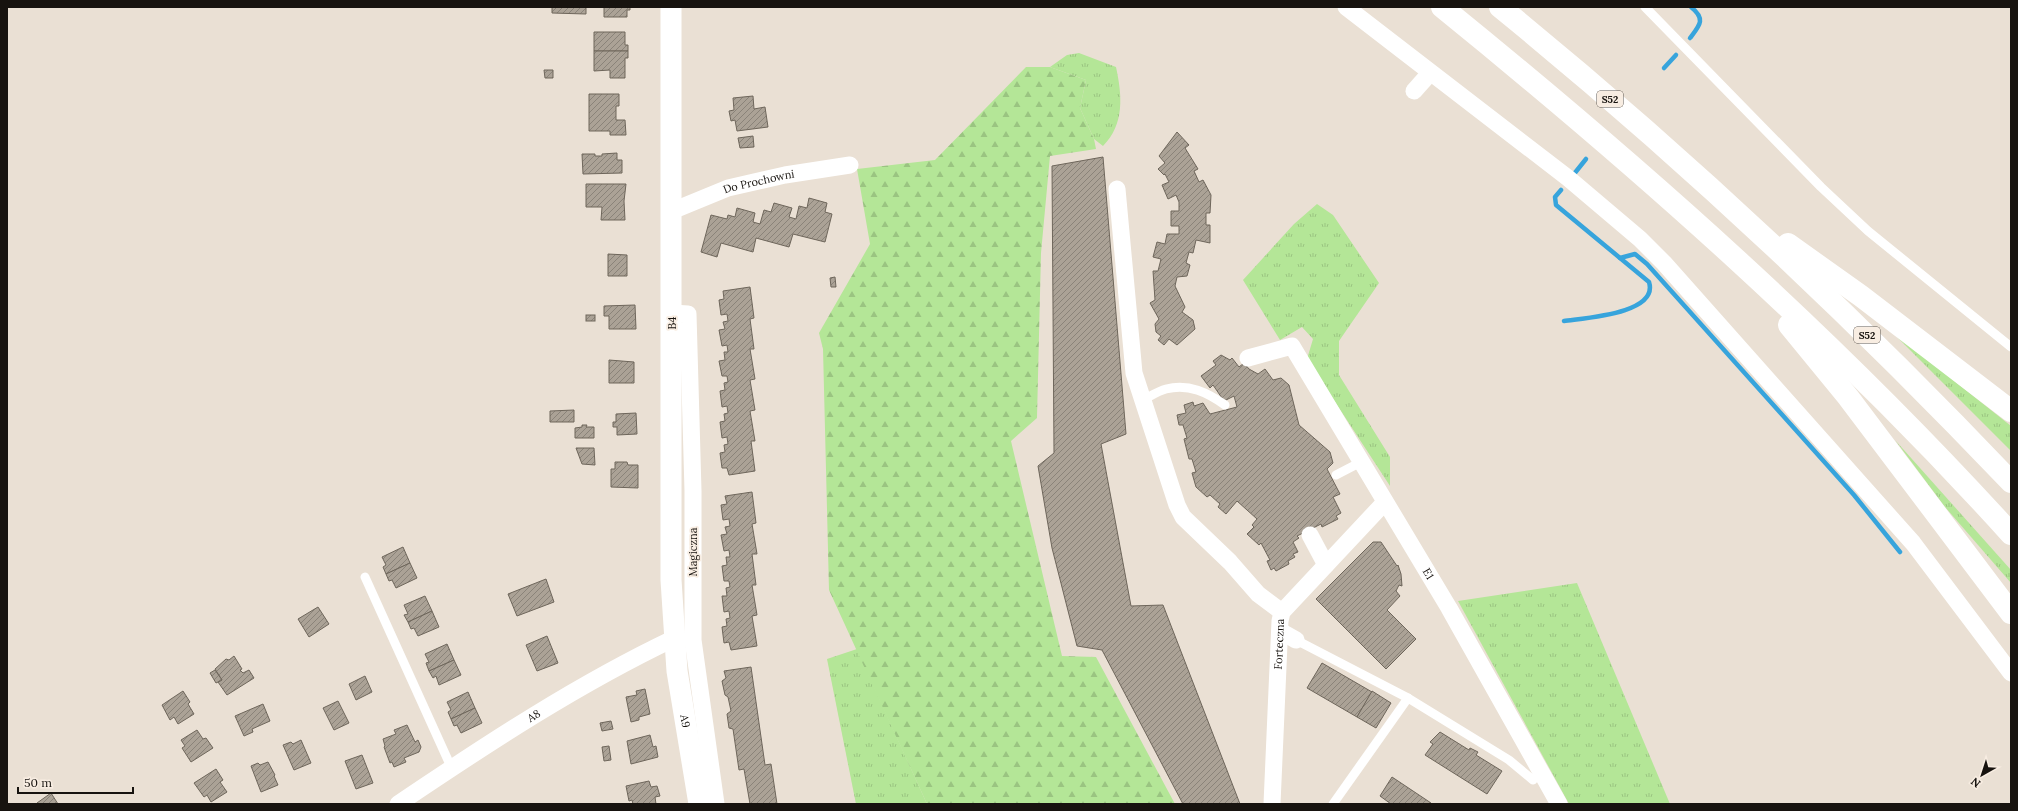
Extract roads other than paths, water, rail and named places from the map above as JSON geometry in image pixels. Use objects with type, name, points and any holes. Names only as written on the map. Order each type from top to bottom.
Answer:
[{"type":"highway","points":[[1442,7],[1612,147],[1730,253],[1842,360],[1919,437],[2011,534]]},
{"type":"highway","name":"S52","points":[[1500,7],[1564,59],[1719,194],[1852,320],[2011,482]]},
{"type":"highway","points":[[1719,194],[1861,296],[2011,411]]},
{"type":"highway","points":[[1730,253],[1852,403],[2011,613]]},
{"type":"street","name":"B4","points":[[671,7],[671,580],[675,638]]},
{"type":"street","points":[[1346,7],[1568,178],[1640,239],[1664,263],[1913,543],[2011,673]]},
{"type":"street","points":[[1414,91],[1430,73]]},
{"type":"street","name":"Do Prochowni","points":[[672,211],[728,188],[785,175],[850,164]]},
{"type":"street","points":[[1117,189],[1134,373],[1176,505],[1183,517],[1230,562],[1263,599],[1282,612]]},
{"type":"street","name":"Magiczna","points":[[672,313],[688,314],[693,483],[693,640],[716,804]]},
{"type":"street","name":"E1","points":[[1248,358],[1292,346],[1449,608],[1559,804]]},
{"type":"street","name":"Forteczna","points":[[1272,804],[1282,612],[1385,502]]},
{"type":"street","points":[[1310,535],[1326,565]]},
{"type":"street","points":[[1280,631],[1296,640]]},
{"type":"street","name":"A8","points":[[398,804],[579,689],[625,663],[675,638]]},
{"type":"street","name":"A9","points":[[675,638],[677,671],[699,804]]},
{"type":"street","points":[[1533,780],[1554,804]]},
{"type":"lane","points":[[1645,7],[1774,140],[1852,216],[2011,347]]},
{"type":"lane","points":[[1143,400],[1167,389],[1188,388],[1206,392],[1225,404]]},
{"type":"lane","points":[[1336,475],[1361,462]]},
{"type":"lane","points":[[365,577],[452,769]]},
{"type":"lane","points":[[1296,640],[1408,698],[1509,760],[1533,780]]},
{"type":"lane","points":[[1333,804],[1408,698]]},
{"type":"waterway","points":[[1690,38],[1699,26],[1700,22],[1699,15],[1691,7]]},
{"type":"waterway","points":[[1664,68],[1676,55]]},
{"type":"waterway","points":[[1574,174],[1586,159]]},
{"type":"waterway","points":[[1561,190],[1555,197],[1556,205],[1649,282],[1649,293],[1643,301],[1632,308],[1602,316],[1564,321]]},
{"type":"waterway","points":[[1620,258],[1635,254],[1647,264],[1854,495],[1900,552]]}]
